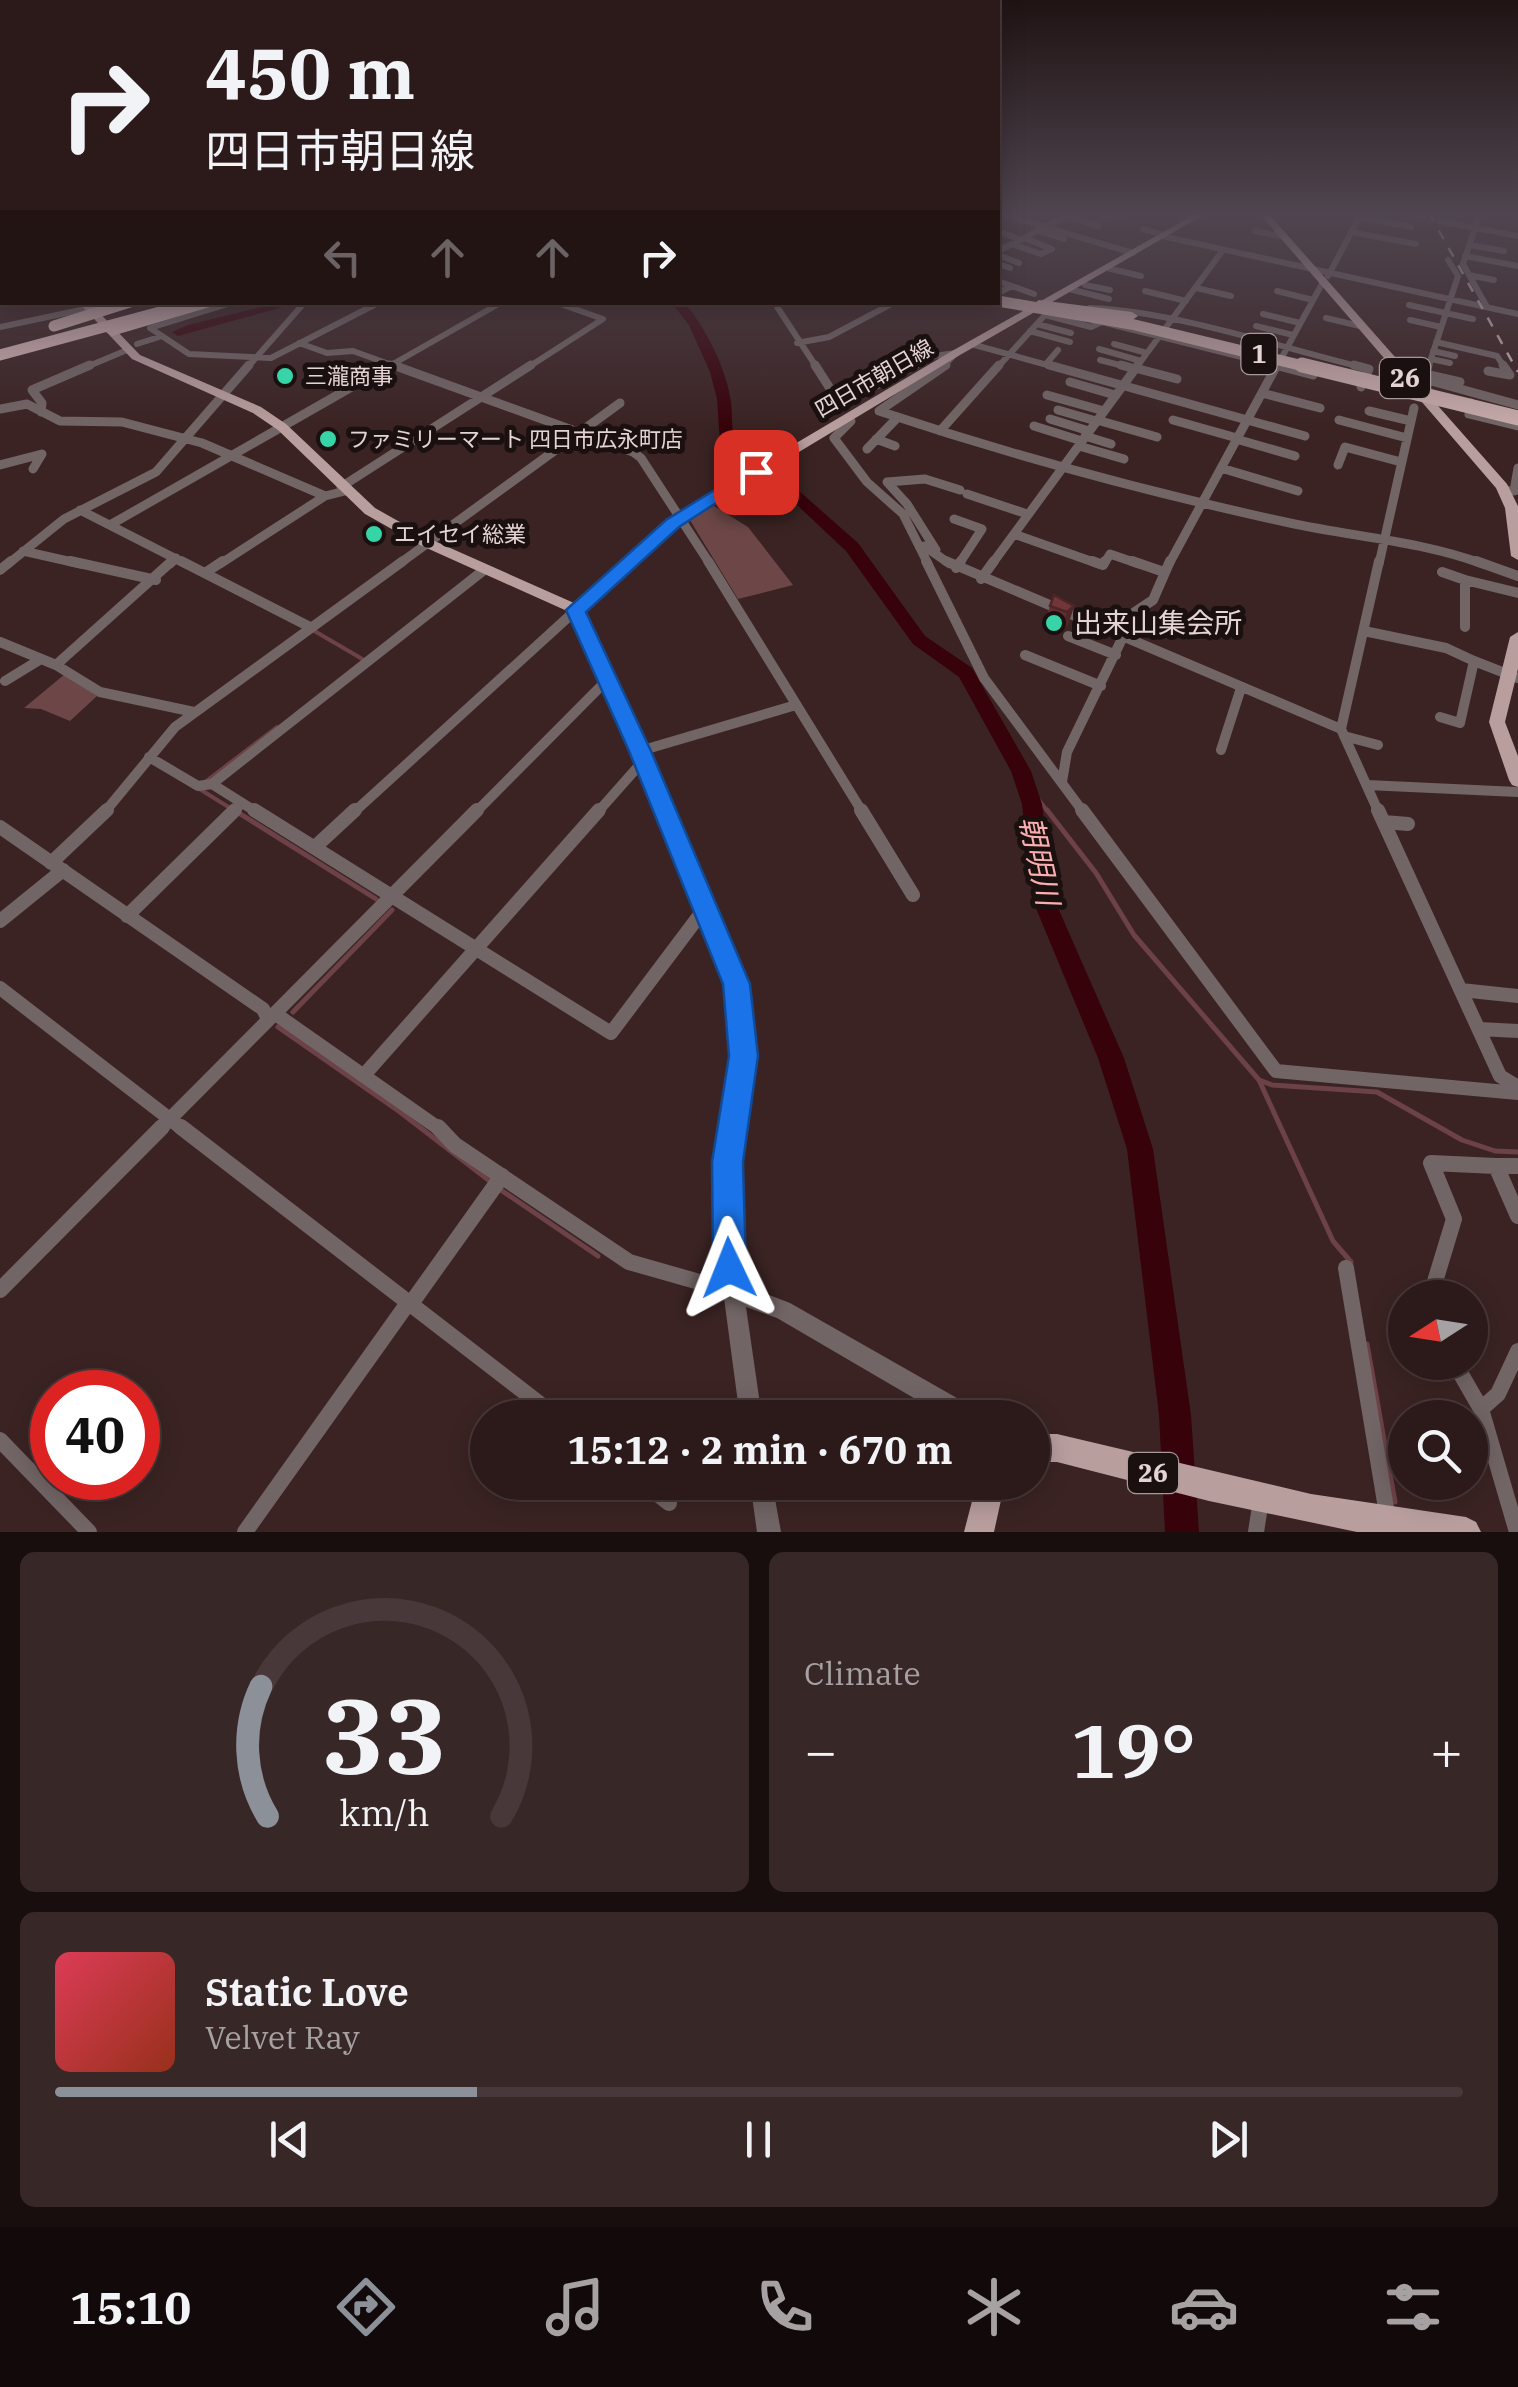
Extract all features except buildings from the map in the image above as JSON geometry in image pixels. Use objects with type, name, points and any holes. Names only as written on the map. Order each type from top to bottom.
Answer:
[{"type":"highway","name":"1","points":[[1000,298],[1033,298],[1079,308],[1518,422]]},
{"type":"highway","name":"1","points":[[1000,298],[1131,324],[1518,422]]},
{"type":"highway","name":"1","points":[[1033,298],[1101,321],[1130,321],[1518,407]]},
{"type":"highway","points":[[0,349],[121,305]]},
{"type":"highway","points":[[0,349],[144,305]]},
{"type":"highway","points":[[0,349],[165,305]]},
{"type":"highway","points":[[0,349],[184,305]]},
{"type":"highway","points":[[112,332],[200,305]]},
{"type":"highway","points":[[112,332],[212,305]]},
{"type":"main road","name":"四日市朝日線","points":[[576,610],[684,515],[972,344],[1033,298],[1077,284]]},
{"type":"main road","name":"26","points":[[1331,284],[1360,326],[1432,410],[1511,490],[1518,556]]},
{"type":"main road","points":[[86,305],[132,347],[257,410],[282,427],[370,511],[425,542],[576,610]]},
{"type":"main road","points":[[1518,637],[1513,676],[1497,722],[1518,780]]},
{"type":"main road","name":"26","points":[[1050,1449],[1255,1499],[1395,1527],[1466,1532]]},
{"type":"main road","points":[[978,1532],[986,1500]]},
{"type":"street","points":[[1008,284],[1033,298]]},
{"type":"street","points":[[982,578],[1199,284]]},
{"type":"street","points":[[1062,782],[1068,752],[1135,612],[1154,600],[1164,572],[1322,284]]},
{"type":"street","points":[[1354,284],[1448,306],[1474,319]]},
{"type":"street","points":[[1455,284],[1424,379],[1473,399]]},
{"type":"street","points":[[1474,284],[1487,307]]},
{"type":"street","points":[[1000,296],[1012,286]]},
{"type":"street","points":[[1074,286],[1109,294]]},
{"type":"street","points":[[1146,295],[1228,299]]},
{"type":"street","points":[[1275,295],[1311,303]]},
{"type":"street","points":[[1412,302],[1487,307],[1518,314]]},
{"type":"street","points":[[0,327],[86,305]]},
{"type":"street","points":[[131,305],[141,318]]},
{"type":"street","points":[[223,305],[150,328],[190,354],[272,358],[374,305]]},
{"type":"street","points":[[0,570],[80,510],[149,476],[302,305]]},
{"type":"street","points":[[108,524],[497,305]]},
{"type":"street","points":[[205,573],[325,496],[343,489],[603,319],[563,305]]},
{"type":"street","points":[[776,305],[840,404],[934,356],[956,353]]},
{"type":"street","points":[[797,343],[829,337],[889,305]]},
{"type":"street","points":[[1079,308],[1116,309],[1369,369],[1363,382]]},
{"type":"street","points":[[940,432],[1046,315],[1091,327],[1101,321],[1278,366],[1518,407]]},
{"type":"street","points":[[1294,335],[1261,317],[1300,323]]},
{"type":"street","points":[[1326,318],[1360,326]]},
{"type":"street","points":[[1410,320],[1441,327]]},
{"type":"street","points":[[1034,328],[1070,337]]},
{"type":"street","points":[[41,412],[42,402],[32,390],[159,337]]},
{"type":"street","points":[[299,343],[327,353],[352,351],[641,458],[684,515],[913,895]]},
{"type":"street","points":[[972,344],[1306,436]]},
{"type":"street","points":[[1114,344],[1140,363]]},
{"type":"street","points":[[1046,364],[1058,350]]},
{"type":"street","points":[[1099,350],[1177,380]]},
{"type":"street","points":[[1434,351],[1453,360]]},
{"type":"street","points":[[1434,351],[1497,356],[1510,375],[1488,371]]},
{"type":"street","points":[[956,353],[951,362],[879,411],[1063,468],[1203,502],[1436,548],[1518,576]]},
{"type":"street","points":[[1100,360],[1140,363]]},
{"type":"street","points":[[1426,374],[1460,382]]},
{"type":"street","points":[[1070,382],[1116,395]]},
{"type":"street","points":[[1363,382],[1409,399],[1414,408],[1342,733],[1500,1076],[1518,1090]]},
{"type":"street","points":[[1262,394],[1320,408]]},
{"type":"street","points":[[1046,395],[1158,437]]},
{"type":"street","points":[[1473,399],[1469,414],[1518,422]]},
{"type":"street","points":[[0,921],[57,867],[163,738],[194,712],[620,403]]},
{"type":"street","points":[[0,409],[20,404],[60,421],[122,422],[186,439],[325,496]]},
{"type":"street","points":[[1414,408],[1432,410]]},
{"type":"street","points":[[1058,410],[1099,417]]},
{"type":"street","points":[[1368,411],[1411,421]]},
{"type":"street","points":[[866,449],[898,417]]},
{"type":"street","points":[[1050,419],[1124,459]]},
{"type":"street","points":[[1174,420],[1295,456]]},
{"type":"street","points":[[1339,420],[1407,438]]},
{"type":"street","points":[[852,421],[834,438],[866,482],[897,506],[918,539],[978,668],[1276,1071],[1518,1090]]},
{"type":"street","points":[[1034,426],[1111,444]]},
{"type":"street","points":[[876,440],[896,446]]},
{"type":"street","points":[[1338,465],[1345,447],[1401,462]]},
{"type":"street","points":[[0,466],[42,454],[33,470]]},
{"type":"street","points":[[1220,468],[1298,491]]},
{"type":"street","points":[[1511,490],[1518,468]]},
{"type":"street","points":[[943,562],[908,504],[887,482],[925,478],[1027,514]]},
{"type":"street","points":[[80,510],[308,628]]},
{"type":"street","points":[[954,519],[982,529],[956,568]]},
{"type":"street","points":[[1014,534],[1103,565],[1110,554],[1164,572]]},
{"type":"street","points":[[918,539],[943,562],[956,568],[1342,733],[1378,744]]},
{"type":"street","points":[[23,551],[156,580]]},
{"type":"street","points":[[56,665],[174,560]]},
{"type":"street","points":[[205,785],[484,570]]},
{"type":"street","points":[[1442,572],[1518,593]]},
{"type":"street","points":[[1465,580],[1465,628]]},
{"type":"street","points":[[315,847],[576,610],[642,756],[736,984],[744,1056],[728,1162],[731,1291],[748,1400]]},
{"type":"street","points":[[1364,630],[1446,648],[1513,676]]},
{"type":"street","points":[[1068,636],[1116,655]]},
{"type":"street","points":[[0,642],[56,665],[100,692],[194,712]]},
{"type":"street","points":[[1025,655],[1100,686]]},
{"type":"street","points":[[5,681],[41,659]]},
{"type":"street","points":[[1440,718],[1460,723],[1474,661]]},
{"type":"street","points":[[0,1290],[607,680]]},
{"type":"street","points":[[1221,750],[1242,688]]},
{"type":"street","points":[[366,1074],[642,756],[796,705]]},
{"type":"street","points":[[149,758],[315,847],[611,1033],[705,908]]},
{"type":"street","points":[[1367,785],[1518,792]]},
{"type":"street","points":[[127,916],[237,808]]},
{"type":"street","points":[[1384,822],[1408,824]]},
{"type":"street","points":[[0,827],[273,1017],[366,1074],[450,1136],[455,1145],[498,1182],[628,1262],[784,1310],[939,1400]]},
{"type":"street","points":[[0,988],[534,1400]]},
{"type":"street","points":[[1461,990],[1518,996]]},
{"type":"street","points":[[1479,1029],[1518,1032]]},
{"type":"street","points":[[1435,1280],[1454,1219],[1431,1163],[1518,1166]]},
{"type":"street","points":[[1496,1166],[1518,1216]]},
{"type":"street","points":[[245,1532],[498,1182]]},
{"type":"street","points":[[1346,1268],[1395,1527]]},
{"type":"street","points":[[1488,1402],[1498,1394],[1518,1351]]},
{"type":"street","points":[[1488,1432],[1517,1532]]},
{"type":"street","points":[[0,1440],[88,1532]]},
{"type":"street","points":[[1255,1499],[1256,1532]]},
{"type":"street","points":[[664,1500],[669,1504]]},
{"type":"street","points":[[764,1500],[769,1532]]},
{"type":"shaded area","points":[[711,504],[748,527],[793,585],[738,599],[688,517]]},
{"type":"shaded area","points":[[65,674],[97,696],[70,721],[41,709],[24,708]]},
{"type":"waterway","points":[[178,332],[285,305]]},
{"type":"waterway","name":"朝明川","points":[[679,305],[695,324],[716,372],[724,399],[727,442],[733,451],[785,486],[852,547],[919,640],[966,673],[1021,771],[1032,804],[1044,901],[1111,1058],[1140,1149],[1175,1415],[1182,1532]]},
{"type":"waterway","points":[[311,629],[364,660]]},
{"type":"waterway","points":[[205,782],[277,727]]},
{"type":"waterway","points":[[1025,782],[1049,813]]},
{"type":"waterway","points":[[198,788],[238,813]]},
{"type":"waterway","points":[[234,810],[376,899]]},
{"type":"waterway","points":[[1047,810],[1096,873],[1134,935],[1259,1080]]},
{"type":"waterway","points":[[293,1012],[392,910]]},
{"type":"waterway","points":[[278,1027],[400,1112],[491,1182]]},
{"type":"waterway","points":[[1259,1080],[1272,1085],[1377,1092],[1462,1140],[1495,1151],[1518,1152]]},
{"type":"waterway","points":[[1259,1080],[1333,1241],[1351,1262]]},
{"type":"waterway","points":[[498,1188],[598,1256]]},
{"type":"waterway","points":[[1367,1344],[1395,1502]]},
{"type":"railway","points":[[1469,284],[1518,372]]},
{"type":"place","name":"三瀧商事","points":[[285,376]]},
{"type":"place","name":"ファミリーマート 四日市広永町店","points":[[328,439]]},
{"type":"place","name":"エイセイ総業","points":[[374,534]]},
{"type":"place","name":"出来山集会所","points":[[1054,623]]},
{"type":"route","points":[[729,1268],[728,1162],[744,1056],[736,984],[640,751],[576,610],[682,517],[756,472]]}]
